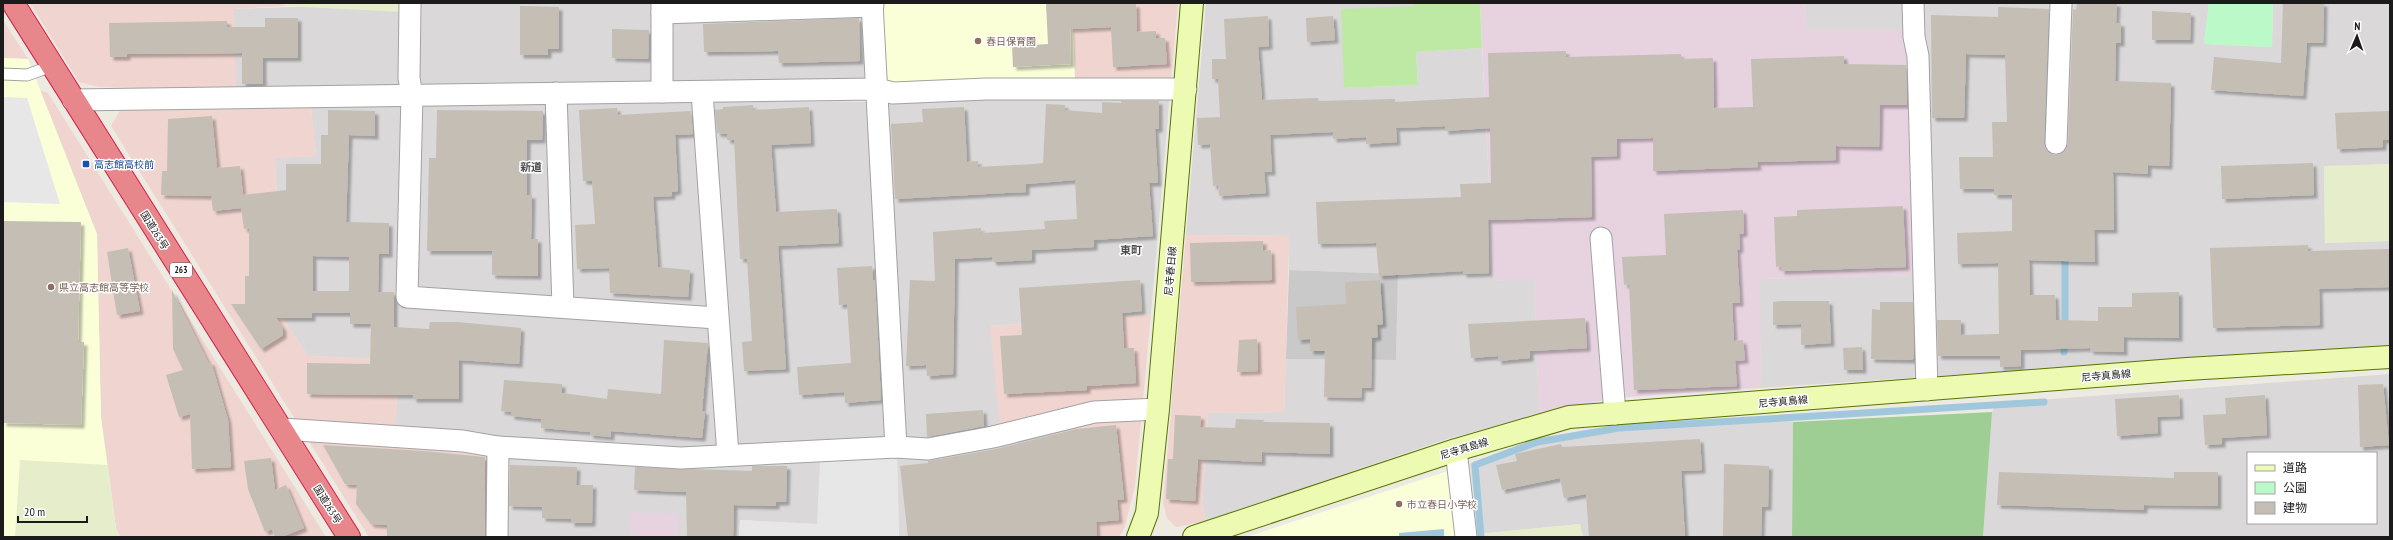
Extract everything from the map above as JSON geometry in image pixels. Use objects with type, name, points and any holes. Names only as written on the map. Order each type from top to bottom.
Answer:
[{"type":"highway","name":"国道263号","points":[[13,3],[349,537]]},
{"type":"street","points":[[410,3],[409,78],[412,95],[407,297],[717,318]]},
{"type":"street","name":"尼寺春日線","points":[[1138,537],[1147,513],[1158,409],[1192,3]]},
{"type":"street","points":[[1913,3],[1914,37],[1918,63],[1927,390]]},
{"type":"street","points":[[2056,143],[2061,3]]},
{"type":"street","points":[[662,92],[662,8],[872,5],[896,447]]},
{"type":"street","points":[[73,100],[877,89],[893,93],[986,89],[1186,88]]},
{"type":"street","points":[[702,92],[728,455]]},
{"type":"street","points":[[556,93],[563,307]]},
{"type":"street","points":[[1601,238],[1615,414]]},
{"type":"street","name":"尼寺真島線","points":[[1194,537],[1456,450],[1569,417],[2187,369],[2390,357]]},
{"type":"street","points":[[282,429],[463,441],[498,447],[681,458],[896,447],[928,448],[993,437],[1094,412],[1158,409]]},
{"type":"street","points":[[497,537],[498,447]]},
{"type":"street","points":[[1456,450],[1466,537]]},
{"type":"lane","points":[[3,74],[27,75],[52,66]]},
{"type":"shaded area","points":[[30,3],[284,3],[285,6],[234,9],[236,90],[99,87],[79,82]]},
{"type":"shaded area","points":[[284,3],[402,3],[401,12],[285,6]]},
{"type":"shaded area","points":[[402,3],[880,3],[884,78],[236,90],[233,9]]},
{"type":"shaded area","name":"春日保育園","points":[[880,3],[1072,3],[1075,83],[895,88],[884,78]]},
{"type":"shaded area","points":[[1072,3],[1178,3],[1171,81],[1075,83]]},
{"type":"shaded area","points":[[1206,3],[1414,3],[1414,6],[1345,88],[1418,85],[1416,52],[1482,48],[1494,281],[1534,277],[1539,414],[1447,439],[1206,521],[1202,504],[1208,413],[1284,412],[1286,359],[1396,360],[1398,274],[1289,270],[1288,236],[1186,235]]},
{"type":"shaded area","points":[[1480,3],[1804,3],[1807,30],[1902,30],[1910,59],[1917,275],[1760,279],[1761,388],[1614,398],[1539,414],[1534,278],[1494,281]]},
{"type":"shaded area","points":[[1804,3],[2209,3],[2204,44],[2272,47],[2273,3],[2390,3],[2390,164],[2324,167],[2325,243],[2390,241],[2390,346],[1761,388],[1759,279],[1917,275],[1807,30]]},
{"type":"shaded area","points":[[3,20],[28,59],[3,58]]},
{"type":"shaded area","name":"県立高志館高等学校","points":[[3,58],[28,59],[97,234],[101,417],[116,529],[120,537],[3,537]]},
{"type":"shaded area","points":[[1171,81],[1151,314],[990,326],[1051,425],[1060,531],[1026,537],[899,537],[897,456],[817,524],[740,520],[739,537],[502,537],[395,444],[398,360],[308,356],[283,318],[275,158],[316,156],[311,108],[653,100],[887,102]]},
{"type":"shaded area","points":[[38,90],[48,93],[326,537],[120,537],[116,529],[101,417],[97,234]]},
{"type":"shaded area","points":[[3,97],[27,98],[60,204],[3,202]]},
{"type":"shaded area","points":[[122,107],[311,108],[316,156],[275,158],[283,318],[308,356],[398,360],[395,444],[505,452],[502,537],[369,537],[111,126]]},
{"type":"shaded area","points":[[2390,164],[2390,241],[2325,243],[2324,166]]},
{"type":"shaded area","points":[[1186,235],[1289,236],[1286,359],[1284,412],[1208,413],[1202,504],[1206,521],[1176,527],[1167,518],[1163,503]]},
{"type":"shaded area","points":[[1289,270],[1398,274],[1396,360],[1286,359]]},
{"type":"shaded area","points":[[1151,314],[1135,485],[1125,527],[1119,537],[1026,537],[1060,531],[1051,425],[1001,442],[990,326]]},
{"type":"shaded area","points":[[2390,374],[2390,537],[1983,537],[1992,412],[1997,403]]},
{"type":"shaded area","points":[[1778,416],[1793,422],[1792,537],[1583,537],[1580,524],[1478,534],[1470,463],[1535,441],[1607,427]]},
{"type":"shaded area","points":[[897,455],[899,537],[739,537],[740,520],[817,524],[820,459]]},
{"type":"shaded area","points":[[20,460],[108,465],[116,529],[120,537],[15,537]]},
{"type":"shaded area","name":"市立春日小学校","points":[[1448,471],[1456,537],[1246,537]]},
{"type":"shaded area","points":[[631,512],[679,514],[678,537],[630,537]]},
{"type":"shaded area","points":[[1580,524],[1583,537],[1478,537],[1478,534]]},
{"type":"green space","points":[[1414,3],[1480,3],[1482,48],[1416,52],[1418,85],[1344,88],[1341,9],[1414,6]]},
{"type":"green space","points":[[2209,3],[2273,3],[2272,47],[2204,44]]},
{"type":"green space","points":[[1992,412],[1983,537],[1792,537],[1793,422]]},
{"type":"water","points":[[1444,529],[1444,537],[1399,537],[1399,533]]},
{"type":"building","points":[[1046,3],[1136,4],[1137,32],[1156,31],[1156,38],[1165,38],[1167,64],[1113,67],[1111,27],[1070,29],[1071,64],[1013,67],[1012,46],[1048,44]]},
{"type":"building","points":[[2077,3],[2117,3],[2116,23],[2121,23],[2121,43],[2116,43],[2115,81],[2171,83],[2169,166],[2148,165],[2148,174],[2113,172],[2114,230],[2094,230],[2095,262],[2029,260],[2030,295],[2055,295],[2056,320],[2098,321],[2098,307],[2132,307],[2132,293],[2179,292],[2179,338],[2124,337],[2124,352],[2090,351],[2090,348],[2021,350],[2021,366],[2000,367],[2000,356],[1938,356],[1937,320],[1961,320],[1961,335],[1999,334],[1998,263],[1958,264],[1957,233],[2012,231],[2012,195],[1994,195],[1994,189],[1960,189],[1959,157],[1993,157],[1992,122],[2007,122],[2005,55],[1966,54],[1964,118],[1932,118],[1931,15],[1998,17],[1998,7],[2049,9],[2044,143],[2049,153],[2056,155],[2066,150],[2068,143],[2073,9],[2076,10]]},
{"type":"building","points":[[2283,3],[2324,3],[2323,43],[2307,43],[2303,96],[2211,90],[2214,57],[2281,63]]},
{"type":"building","points":[[520,6],[559,7],[559,49],[548,49],[548,55],[520,55]]},
{"type":"building","points":[[2152,11],[2191,13],[2190,40],[2152,40]]},
{"type":"building","points":[[1268,16],[1269,46],[1258,47],[1262,100],[1318,98],[1318,101],[1395,99],[1395,102],[1489,97],[1488,53],[1566,51],[1566,57],[1681,54],[1681,59],[1713,58],[1714,108],[1753,107],[1751,59],[1844,56],[1844,64],[1906,65],[1907,105],[1880,105],[1879,147],[1836,146],[1836,160],[1757,162],[1758,167],[1653,171],[1653,138],[1617,139],[1617,156],[1591,157],[1592,217],[1488,220],[1489,273],[1463,274],[1463,271],[1379,276],[1376,243],[1318,244],[1316,202],[1461,197],[1460,184],[1491,183],[1490,128],[1445,131],[1445,126],[1396,128],[1397,142],[1366,144],[1366,137],[1333,139],[1333,132],[1270,135],[1272,172],[1264,172],[1266,193],[1219,196],[1218,185],[1213,186],[1210,144],[1198,145],[1197,118],[1220,117],[1218,79],[1212,79],[1212,59],[1226,59],[1224,19]]},
{"type":"building","points":[[1333,16],[1335,40],[1307,42],[1306,18]]},
{"type":"building","points":[[265,18],[298,18],[298,58],[263,58],[263,84],[242,84],[242,53],[127,54],[127,57],[110,57],[109,23],[227,21],[227,27],[265,27]]},
{"type":"building","points":[[859,18],[860,61],[779,63],[778,51],[704,52],[703,24]]},
{"type":"building","points":[[612,29],[649,30],[648,59],[612,58]]},
{"type":"building","points":[[1121,101],[1159,101],[1159,129],[1155,129],[1158,183],[1149,183],[1153,236],[1094,240],[1094,247],[1032,250],[1032,260],[993,262],[992,257],[955,259],[953,374],[927,376],[926,365],[906,366],[910,280],[935,281],[933,232],[981,228],[981,233],[1045,229],[1044,221],[1077,219],[1075,180],[1026,184],[1026,192],[895,199],[891,124],[923,122],[922,109],[964,107],[967,162],[978,161],[978,167],[1034,164],[1043,163],[1046,104],[1065,105],[1065,110],[1102,113],[1102,102],[1121,103]]},
{"type":"building","points":[[753,105],[753,110],[809,107],[811,143],[771,145],[776,212],[837,209],[839,243],[778,246],[786,369],[744,371],[742,342],[752,341],[747,259],[740,259],[734,140],[727,140],[727,134],[717,133],[715,110],[723,109],[723,107]]},
{"type":"building","points":[[617,108],[618,115],[691,111],[693,134],[675,135],[678,191],[672,192],[672,196],[653,197],[658,267],[690,270],[688,297],[610,293],[609,268],[577,269],[575,225],[595,224],[592,181],[583,181],[579,110]]},
{"type":"building","points":[[328,110],[375,111],[375,136],[349,135],[346,222],[389,223],[389,254],[379,254],[378,292],[394,292],[394,327],[429,329],[430,322],[457,322],[521,328],[519,364],[459,360],[459,399],[413,399],[413,395],[307,394],[307,363],[370,364],[371,324],[350,324],[350,313],[312,313],[312,318],[276,318],[283,328],[283,335],[261,349],[231,304],[245,304],[245,276],[249,276],[249,228],[244,229],[241,208],[213,211],[211,196],[161,195],[162,171],[167,171],[168,119],[212,116],[217,168],[240,166],[243,195],[286,190],[286,164],[321,164],[321,135],[328,135]],"holes":[[[313,256],[349,257],[349,291],[313,291]]]},
{"type":"building","points":[[437,110],[543,111],[542,140],[527,140],[527,195],[532,195],[531,239],[538,239],[538,276],[492,275],[492,251],[427,251],[429,158],[436,158]]},
{"type":"building","points":[[2389,111],[2390,140],[2383,140],[2383,147],[2337,149],[2335,113]]},
{"type":"building","points":[[2313,163],[2314,195],[2222,199],[2221,166]]},
{"type":"building","points":[[1903,206],[1906,267],[1781,271],[1781,266],[1776,267],[1774,217],[1797,216],[1797,210]]},
{"type":"building","points":[[1743,210],[1744,233],[1739,234],[1740,249],[1737,250],[1740,303],[1732,303],[1734,341],[1743,340],[1745,360],[1735,361],[1737,386],[1634,390],[1629,284],[1624,285],[1622,257],[1666,255],[1664,214]]},
{"type":"building","points":[[3,221],[81,222],[78,342],[84,342],[81,425],[3,423]]},
{"type":"building","points":[[1263,241],[1263,251],[1271,250],[1272,280],[1191,282],[1190,243]]},
{"type":"building","points":[[2308,245],[2308,251],[2390,249],[2390,287],[2319,289],[2320,325],[2213,328],[2210,248]]},
{"type":"building","points":[[128,248],[140,311],[117,315],[107,252]]},
{"type":"building","points":[[872,266],[873,280],[875,280],[881,400],[845,403],[844,392],[799,395],[797,367],[851,363],[847,304],[839,305],[837,268]]},
{"type":"building","points":[[1140,280],[1142,311],[1122,313],[1124,348],[1134,348],[1136,383],[1087,386],[1087,390],[1004,394],[1000,336],[1022,335],[1019,288]]},
{"type":"building","points":[[1380,280],[1383,324],[1377,325],[1378,337],[1372,338],[1371,388],[1362,388],[1361,398],[1324,397],[1325,351],[1310,351],[1310,339],[1298,340],[1296,307],[1346,304],[1345,282]]},
{"type":"building","points":[[172,290],[208,362],[211,362],[228,420],[231,467],[192,469],[190,414],[179,417],[166,375],[183,370],[173,349]]},
{"type":"building","points":[[1829,301],[1831,343],[1801,345],[1801,324],[1773,325],[1773,302]]},
{"type":"building","points":[[1880,302],[1913,302],[1914,357],[1912,360],[1871,359],[1872,309],[1880,310]]},
{"type":"building","points":[[1585,318],[1587,348],[1530,351],[1530,358],[1498,361],[1498,356],[1471,358],[1468,324]]},
{"type":"building","points":[[1257,339],[1258,371],[1237,372],[1239,340]]},
{"type":"building","points":[[664,340],[708,343],[702,411],[705,411],[702,438],[611,431],[611,437],[590,435],[590,432],[541,428],[541,419],[511,416],[511,412],[501,411],[504,380],[562,384],[562,393],[607,399],[608,389],[661,394]]},
{"type":"building","points":[[1862,347],[1863,370],[1844,370],[1843,348]]},
{"type":"building","points":[[2383,384],[2389,445],[2360,447],[2358,385]]},
{"type":"building","points":[[2179,395],[2180,416],[2157,417],[2158,433],[2117,436],[2115,399]]},
{"type":"building","points":[[2265,395],[2267,435],[2222,438],[2222,444],[2205,445],[2203,415],[2226,414],[2225,398]]},
{"type":"building","points":[[983,410],[984,426],[927,437],[926,414]]},
{"type":"building","points":[[1175,415],[1201,416],[1200,427],[1235,428],[1236,419],[1264,420],[1263,422],[1330,423],[1330,454],[1262,452],[1262,462],[1198,459],[1195,501],[1166,499],[1168,459],[1173,459]]},
{"type":"building","points":[[1116,425],[1124,499],[1117,500],[1119,520],[1096,522],[1097,537],[908,537],[900,466],[928,463],[928,461],[996,449],[1076,429]]},
{"type":"building","points":[[1700,439],[1702,470],[1681,471],[1685,537],[1589,537],[1586,494],[1564,498],[1560,478],[1502,490],[1496,465],[1517,461],[1515,454],[1561,444],[1562,447]]},
{"type":"building","points":[[323,445],[424,451],[485,457],[485,537],[387,537],[387,525],[371,524],[356,504],[357,485],[345,484]]},
{"type":"building","points":[[271,458],[275,490],[286,485],[304,528],[281,537],[275,537],[272,529],[265,532],[248,489],[244,461]]},
{"type":"building","points":[[1724,464],[1769,466],[1768,507],[1762,507],[1761,537],[1723,537]]},
{"type":"building","points":[[510,465],[577,467],[576,485],[593,485],[592,523],[571,523],[571,519],[542,518],[542,507],[509,506]]},
{"type":"building","points":[[752,466],[787,466],[786,502],[776,502],[776,506],[734,505],[733,537],[687,537],[686,492],[634,490],[635,467],[752,471]]},
{"type":"building","points":[[1999,472],[2174,478],[2174,472],[2218,472],[2218,506],[2144,505],[2144,510],[1997,505]]},
{"type":"waterway","points":[[2065,253],[2065,329]]},
{"type":"waterway","points":[[2064,352],[2065,339]]},
{"type":"waterway","points":[[1481,537],[1475,465],[1537,442],[1619,428],[2044,402]]},
{"type":"place","name":"春日保育園","points":[[978,41]]},
{"type":"place","name":"高志館高校前","points":[[86,164]]},
{"type":"place","name":"県立高志館高等学校","points":[[51,287]]},
{"type":"place","name":"市立春日小学校","points":[[1399,504]]},
{"type":"district","name":"新道","points":[[531,167]]},
{"type":"district","name":"東町","points":[[1131,250]]}]
